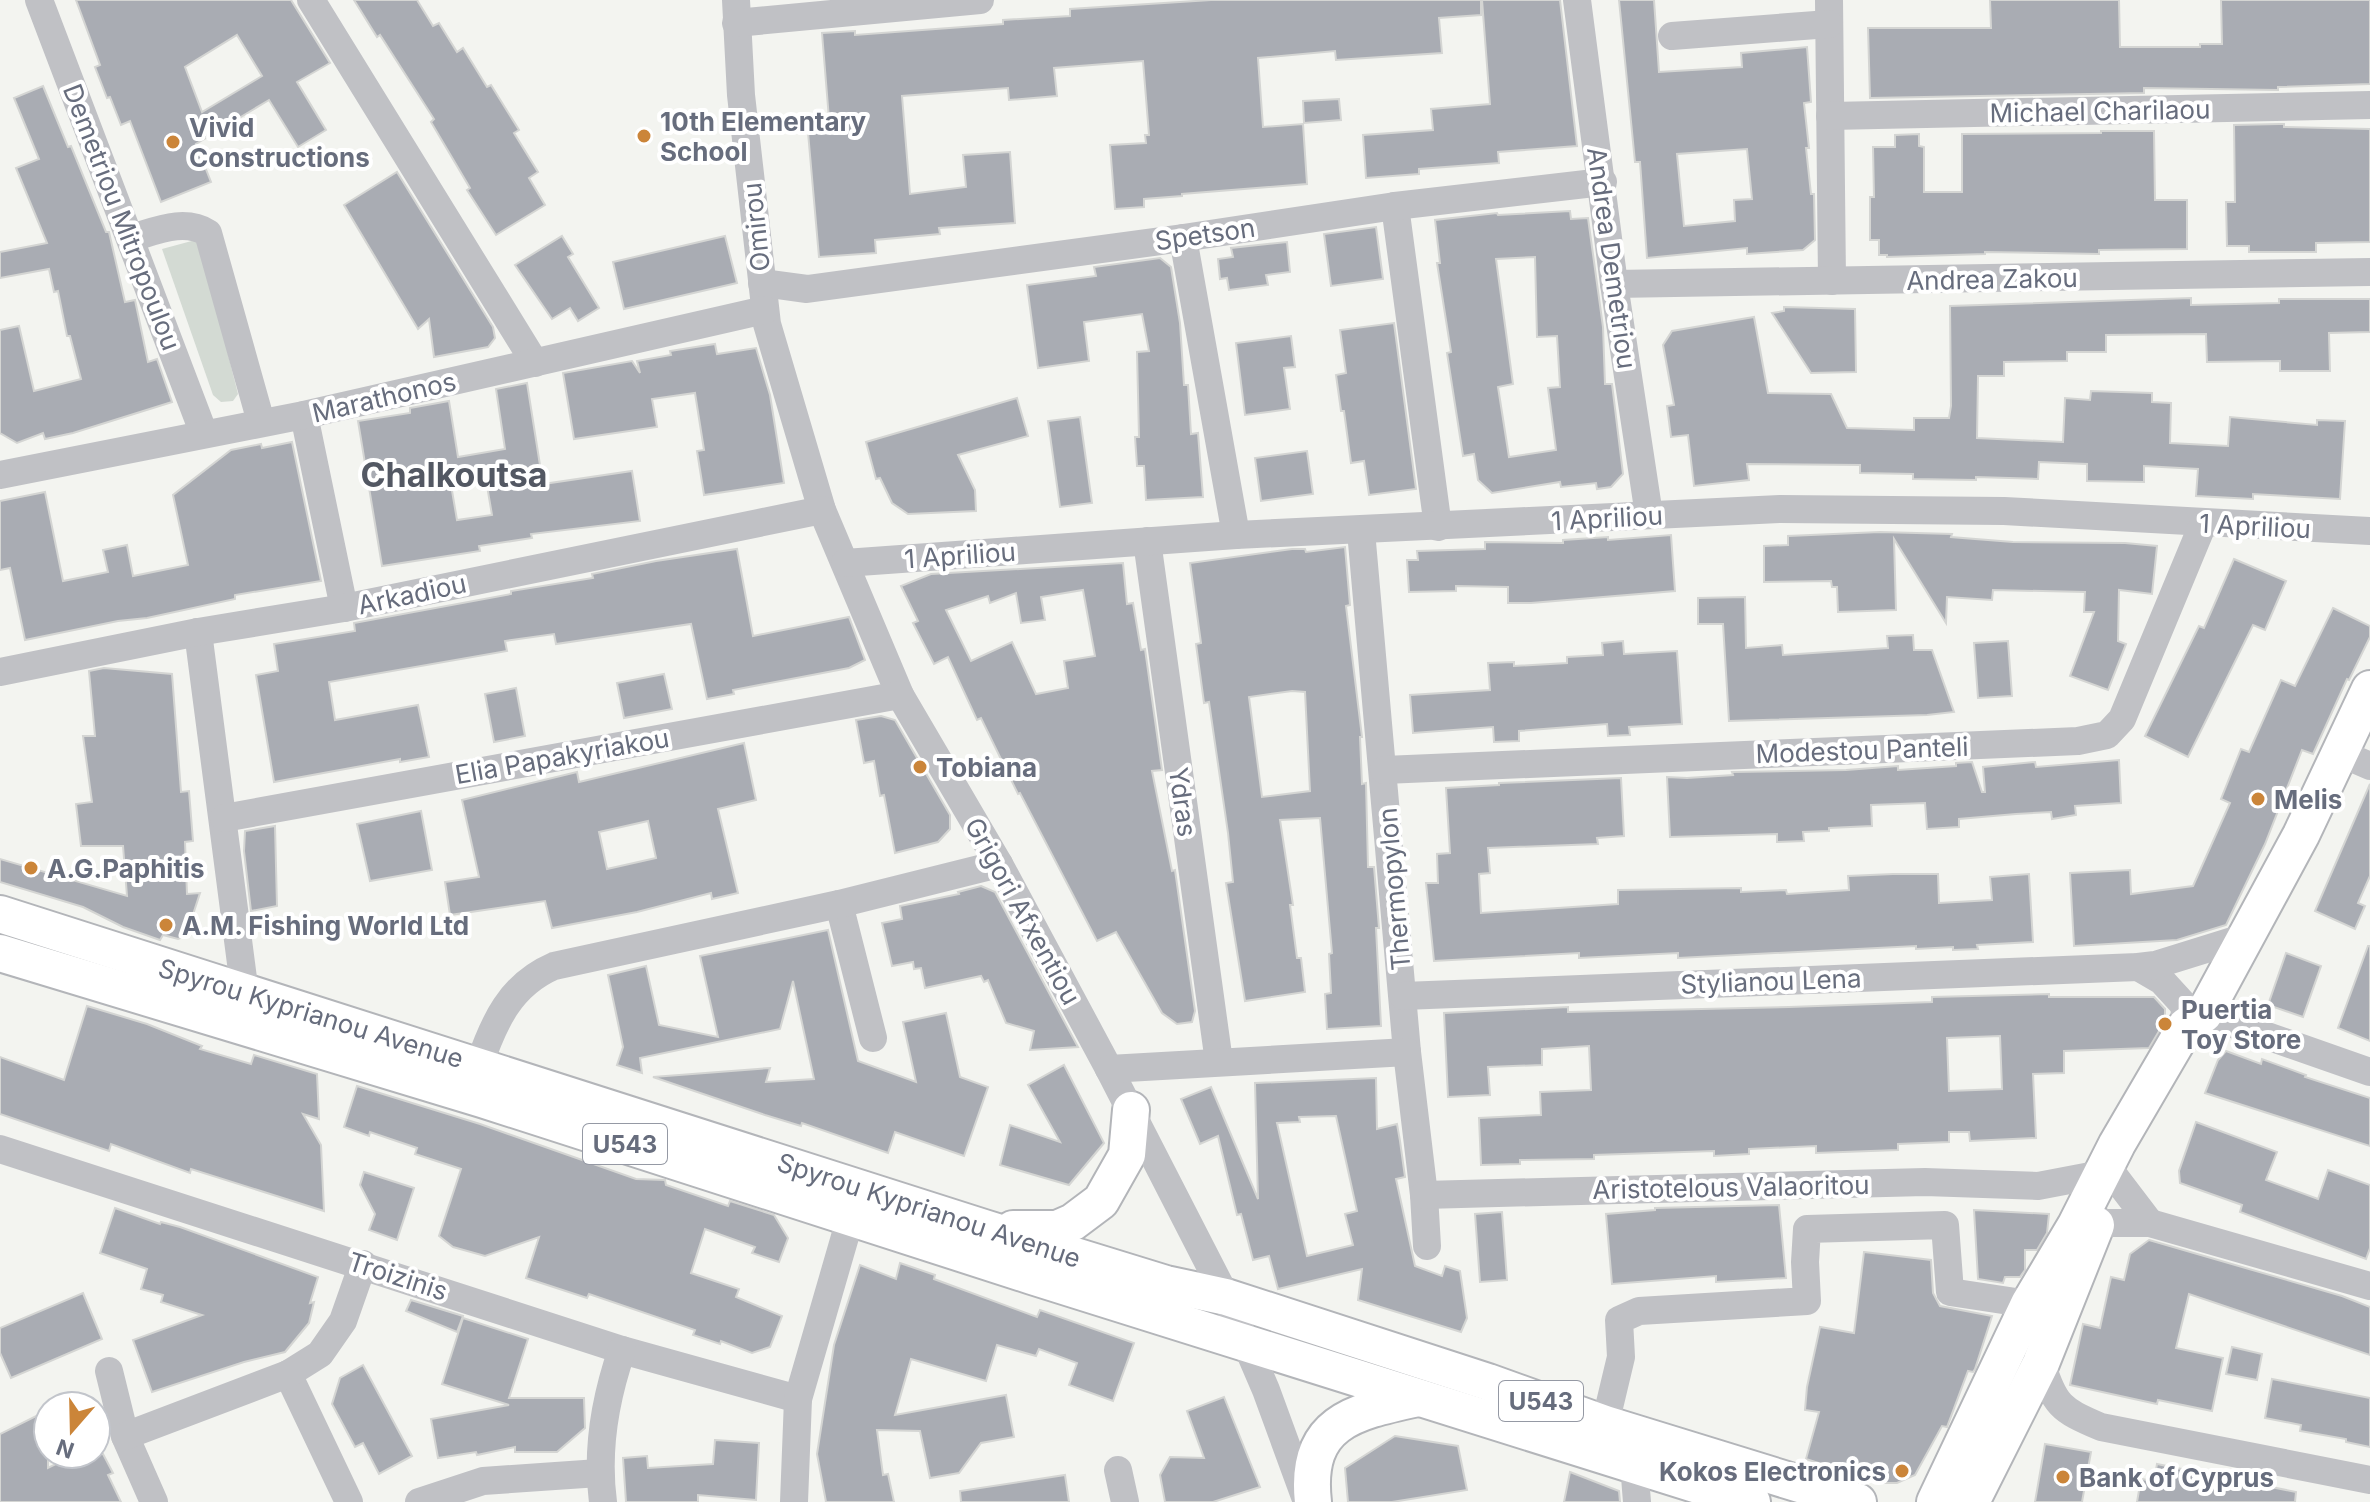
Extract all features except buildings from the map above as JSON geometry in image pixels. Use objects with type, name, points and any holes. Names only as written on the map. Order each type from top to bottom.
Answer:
[{"type":"main road","points":[[1971,1502],[2041,1363],[2087,1224],[2108,1175],[2136,1141],[2154,1083],[2245,937],[2301,835],[2355,760],[2370,689]]},
{"type":"main road","name":"Spyrou Kyprianou Avenue","points":[[0,914],[984,1228],[1166,1284],[1226,1297],[1488,1382],[1605,1424],[1858,1502]]},
{"type":"main road","name":"Spyrou Kyprianou Avenue","points":[[0,953],[468,1095],[1752,1502]]},
{"type":"main road","points":[[984,1228],[1057,1229],[1073,1222],[1101,1201],[1127,1155],[1131,1110]]},
{"type":"main road","points":[[1935,1502],[2029,1304],[2087,1224]]},
{"type":"main road","points":[[1310,1502],[1312,1462],[1325,1437],[1345,1420],[1367,1409],[1420,1398]]},
{"type":"street","name":"Demetriou Mitropoulou","points":[[39,0],[204,434]]},
{"type":"street","points":[[311,0],[535,363]]},
{"type":"street","points":[[736,12],[980,0]]},
{"type":"street","name":"Andrea Demetriou","points":[[1577,0],[1614,284],[1649,515]]},
{"type":"street","name":"Omirou","points":[[736,12],[741,95],[765,305]]},
{"type":"street","points":[[1672,36],[1829,12],[1832,281]]},
{"type":"street","name":"Michael Charilaou","points":[[1830,116],[2370,105]]},
{"type":"street","name":"Spetson","points":[[765,305],[807,289],[1395,206],[1603,182]]},
{"type":"street","points":[[1395,206],[1438,527]]},
{"type":"street","points":[[131,238],[172,226],[188,226],[208,233],[261,422]]},
{"type":"street","points":[[1183,238],[1236,535]]},
{"type":"street","name":"Andrea Zakou","points":[[1614,284],[2370,272]]},
{"type":"street","points":[[765,305],[807,289]]},
{"type":"street","name":"Marathonos","points":[[0,475],[304,415],[535,363],[765,305]]},
{"type":"street","name":"Grigori Afxentiou","points":[[765,305],[822,510],[900,695],[999,864],[1131,1110],[1226,1297],[1310,1502]]},
{"type":"street","points":[[304,415],[344,608]]},
{"type":"street","name":"1 Apriliou","points":[[845,563],[1236,535],[1780,509],[2004,511],[2370,531]]},
{"type":"street","name":"Arkadiou","points":[[0,672],[198,632],[344,608],[822,510]]},
{"type":"street","name":"Modestou Panteli","points":[[1384,770],[2078,741],[2107,735],[2122,719],[2203,524]]},
{"type":"street","name":"Thermopylon","points":[[1361,531],[1427,1246]]},
{"type":"street","name":"Ydras","points":[[1147,541],[1219,1062]]},
{"type":"street","points":[[198,632],[245,994]]},
{"type":"street","name":"Elia Papakyriakou","points":[[224,818],[900,695]]},
{"type":"street","points":[[479,1065],[491,1031],[505,1005],[535,975],[563,964],[839,904],[999,864]]},
{"type":"street","points":[[839,904],[873,1038]]},
{"type":"street","name":"Stylianou Lena","points":[[1403,996],[2138,967],[2155,965],[2245,937]]},
{"type":"street","points":[[2138,967],[2162,981],[2195,1020],[2370,1072]]},
{"type":"street","points":[[1109,1069],[1407,1052]]},
{"type":"street","name":"Troizinis","points":[[0,1149],[622,1350],[798,1399]]},
{"type":"street","points":[[2108,1175],[2150,1223]]},
{"type":"street","name":"Aristotelous Valaoritou","points":[[1424,1195],[1925,1182],[2038,1186],[2108,1175]]},
{"type":"street","points":[[2038,1186],[2087,1224],[2150,1223],[2370,1286]]},
{"type":"street","points":[[794,1502],[798,1399],[851,1216]]},
{"type":"street","points":[[1605,1424],[1621,1357],[1619,1320],[1639,1311],[1807,1301],[1807,1229],[1945,1225],[1950,1292],[2029,1304]]},
{"type":"street","points":[[125,1436],[288,1374],[320,1354],[343,1321],[363,1264]]},
{"type":"street","points":[[603,1502],[599,1473],[602,1425],[622,1350]]},
{"type":"street","points":[[2041,1363],[2052,1394],[2066,1412],[2101,1427],[2370,1480]]},
{"type":"street","points":[[109,1371],[125,1436],[154,1502]]},
{"type":"street","points":[[288,1374],[349,1502]]},
{"type":"street","points":[[1634,1464],[1637,1502]]},
{"type":"street","points":[[1118,1470],[1125,1502]]},
{"type":"street","points":[[419,1502],[483,1481],[599,1473]]},
{"type":"shaded area","points":[[199,239],[238,394],[233,401],[221,402],[213,395],[162,249]]},
{"type":"place","name":"10th Elementary School","points":[[644,136]]},
{"type":"place","name":"Vivid Constructions","points":[[173,142]]},
{"type":"place","name":"Tobiana","points":[[920,767]]},
{"type":"place","name":"Melis","points":[[2258,799]]},
{"type":"place","name":"A.G.Paphitis","points":[[31,868]]},
{"type":"place","name":"A.M. Fishing World Ltd","points":[[166,925]]},
{"type":"place","name":"Puertia Toy Store","points":[[2165,1024]]},
{"type":"place","name":"Kokos Electronics","points":[[1902,1471]]},
{"type":"place","name":"Bank of Cyprus","points":[[2063,1477]]},
{"type":"district","name":"Chalkoutsa","points":[[454,474]]}]
